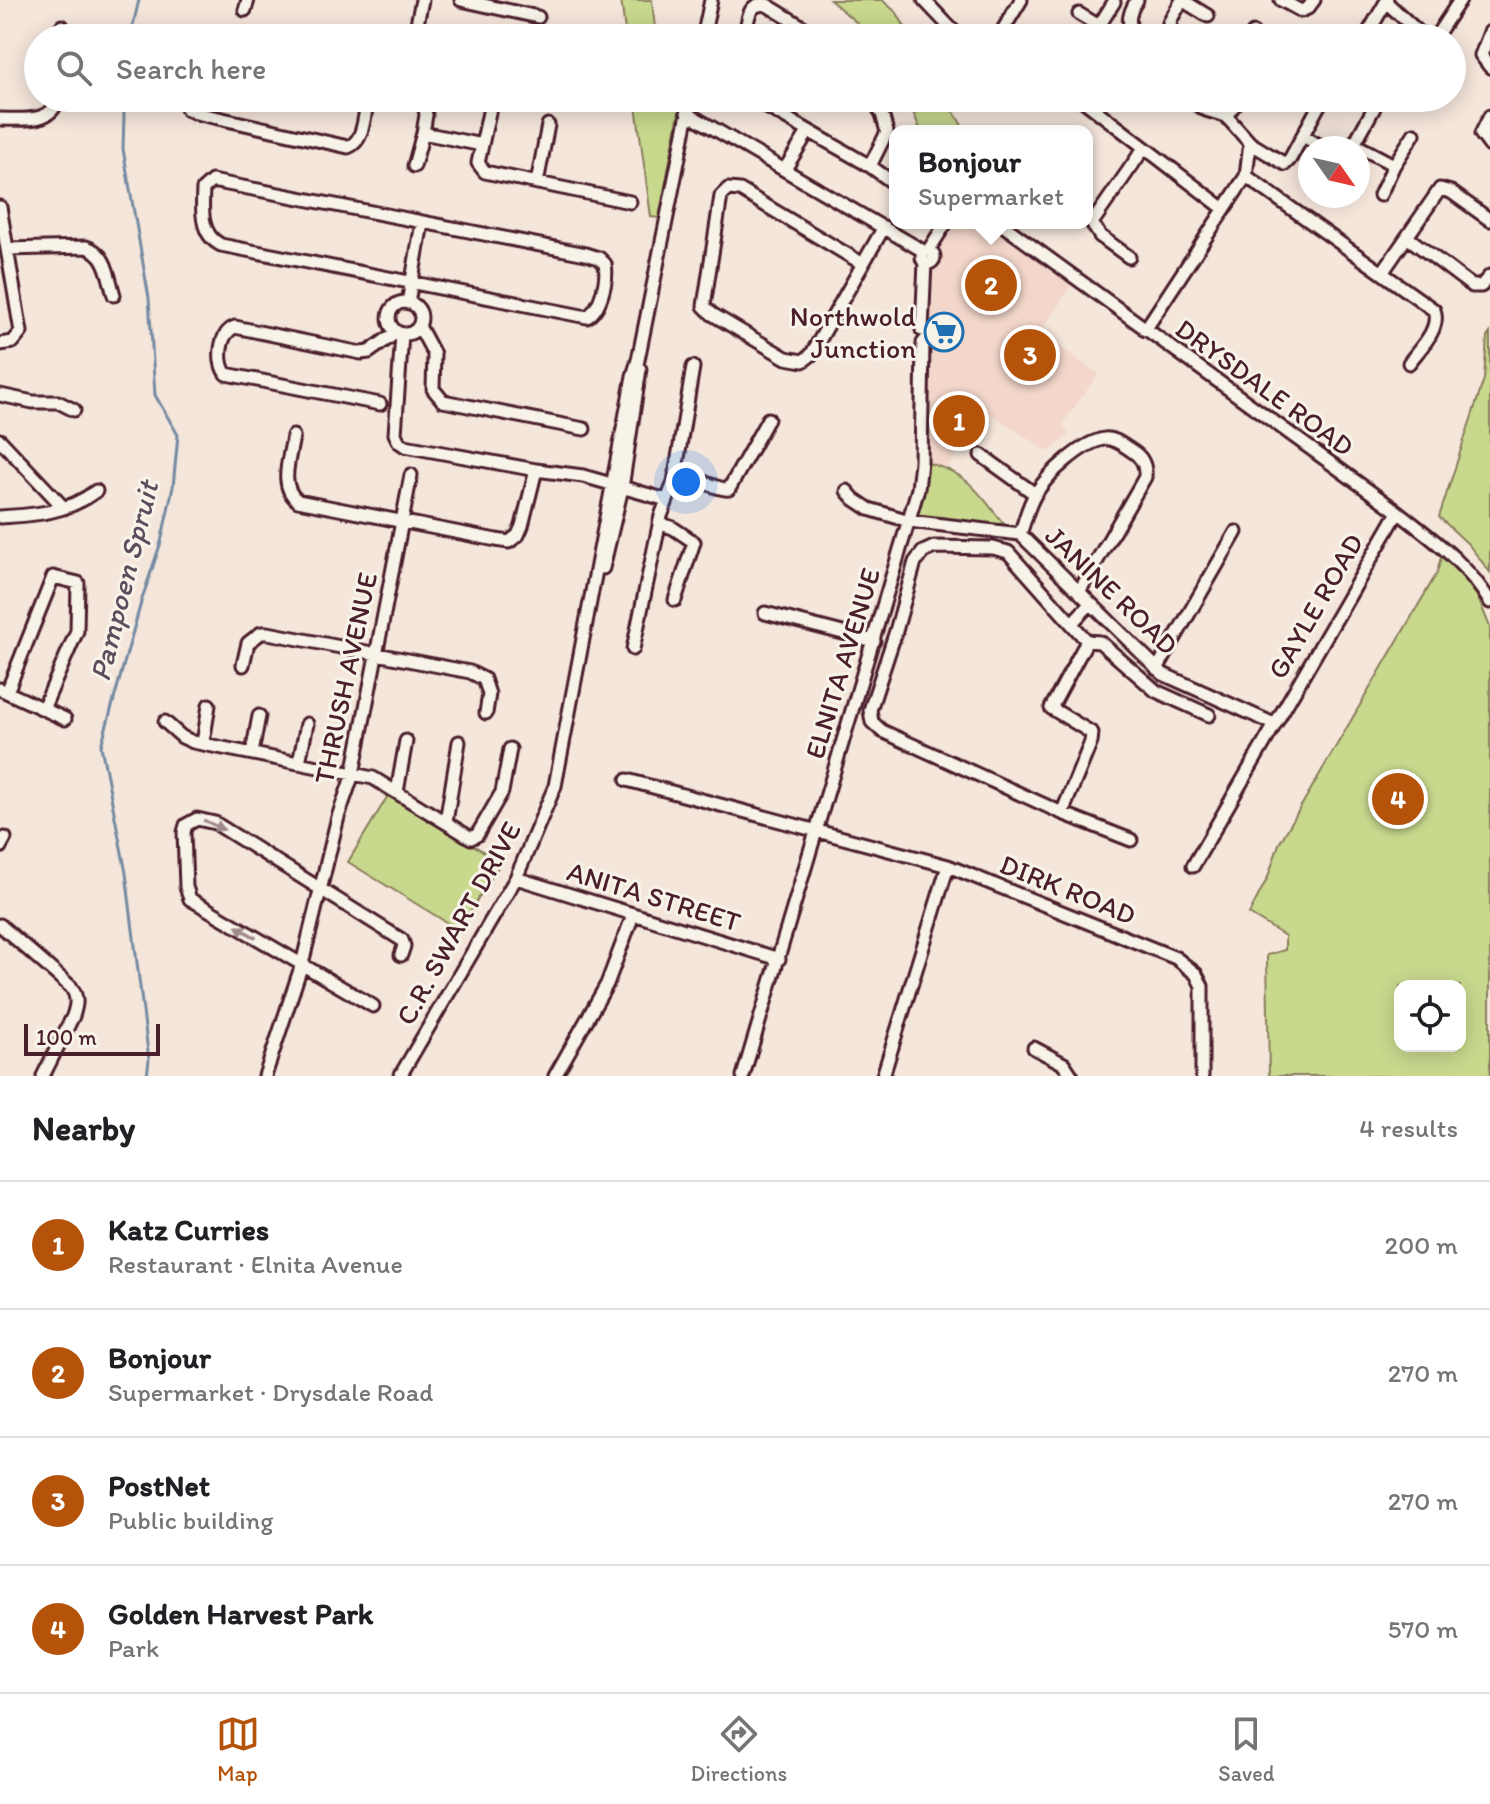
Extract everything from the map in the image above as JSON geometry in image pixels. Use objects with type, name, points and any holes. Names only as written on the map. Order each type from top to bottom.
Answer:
[{"type":"street","points":[[417,24],[422,0]]},
{"type":"street","points":[[461,0],[538,17]]},
{"type":"street","points":[[706,24],[711,0]]},
{"type":"street","points":[[924,0],[947,24]]},
{"type":"street","points":[[1006,24],[1021,0]]},
{"type":"street","points":[[1130,24],[1129,13],[1137,0]]},
{"type":"street","points":[[1170,24],[1182,0],[1208,16]]},
{"type":"street","points":[[1281,0],[1303,11],[1314,0]]},
{"type":"street","points":[[1444,24],[1460,0]]},
{"type":"street","points":[[1100,24],[1113,1],[1129,13]]},
{"type":"street","points":[[1373,24],[1387,1],[1411,24]]},
{"type":"street","points":[[747,24],[749,12],[760,4],[798,24]]},
{"type":"street","points":[[1079,14],[1096,24]]},
{"type":"street","points":[[1490,32],[1481,55],[1490,67]]},
{"type":"street","points":[[0,119],[36,118],[51,112]]},
{"type":"street","points":[[194,112],[348,147],[355,145],[359,138],[365,112]]},
{"type":"street","points":[[414,166],[425,112]]},
{"type":"street","points":[[489,112],[478,163],[485,172],[630,202]]},
{"type":"street","points":[[774,112],[889,180]]},
{"type":"street","points":[[870,166],[887,132],[881,112]]},
{"type":"street","points":[[1098,112],[1223,208]]},
{"type":"street","points":[[1213,112],[1226,116],[1250,143],[1285,164],[1298,144]]},
{"type":"street","points":[[1226,116],[1229,112]]},
{"type":"street","points":[[1303,136],[1316,112]]},
{"type":"street","points":[[1359,136],[1372,112]]},
{"type":"street","points":[[687,113],[884,227],[926,255],[942,229]]},
{"type":"street","name":"C.R. SWART DRIVE","points":[[400,1076],[516,878],[555,786],[592,603],[608,551],[616,486],[640,379],[638,360],[687,113]]},
{"type":"street","points":[[1490,116],[1481,134],[1490,146]]},
{"type":"street","points":[[537,183],[548,125]]},
{"type":"street","points":[[785,169],[808,132]]},
{"type":"street","points":[[423,133],[482,145]]},
{"type":"street","points":[[1380,195],[1414,134]]},
{"type":"street","points":[[1145,330],[1246,176],[1250,143]]},
{"type":"street","points":[[1093,222],[1144,148]]},
{"type":"street","points":[[1370,154],[1394,165]]},
{"type":"street","points":[[1246,176],[1429,305],[1437,317],[1432,331],[1409,363]]},
{"type":"street","points":[[212,181],[586,254],[599,258],[607,269],[595,312],[587,317],[411,280],[221,245],[211,240],[205,232],[203,189],[212,181]]},
{"type":"street","points":[[863,264],[744,192],[728,189],[721,196],[704,306],[712,314],[786,358],[803,361],[811,355],[863,264],[884,227]]},
{"type":"street","points":[[1382,273],[1440,189],[1451,192],[1490,220]]},
{"type":"street","points":[[0,207],[19,322],[19,336],[13,342],[0,344]]},
{"type":"street","points":[[408,303],[422,223]]},
{"type":"street","points":[[1093,225],[1100,236],[1129,257]]},
{"type":"street","name":"DRYSDALE ROAD","points":[[1008,229],[1398,512],[1450,553],[1476,580],[1490,602]]},
{"type":"street","points":[[1407,237],[1472,286],[1481,286],[1490,276]]},
{"type":"street","points":[[7,249],[86,247],[94,250],[101,255],[114,295]]},
{"type":"street","name":"ELNITA AVENUE","points":[[743,1076],[918,489],[926,255]]},
{"type":"street","points":[[400,333],[390,324],[390,313],[397,304],[408,303],[420,311],[419,326],[434,354],[433,389],[443,401],[584,429]]},
{"type":"street","points":[[380,404],[226,374],[221,362],[227,330],[235,327],[361,353],[369,352],[400,333],[412,333],[419,326]]},
{"type":"street","points":[[400,333],[395,434],[405,446],[583,476],[667,500]]},
{"type":"street","points":[[633,649],[659,523],[675,472],[693,367]]},
{"type":"street","points":[[0,395],[33,402],[58,402],[74,410]]},
{"type":"street","points":[[675,472],[703,480],[722,491],[729,489],[768,419]]},
{"type":"street","points":[[293,436],[286,486],[294,498],[309,504],[509,542],[518,535],[522,526],[536,470]]},
{"type":"street","points":[[1020,534],[1035,494],[1064,461],[1104,438],[1116,441],[1138,455],[1143,461],[1145,477],[1079,592]]},
{"type":"street","points":[[0,440],[64,508]]},
{"type":"street","points":[[981,455],[1035,494]]},
{"type":"street","name":"THRUSH AVENUE","points":[[265,1076],[302,964],[338,817],[353,774],[411,475]]},
{"type":"street","points":[[0,517],[64,508],[83,501],[96,491]]},
{"type":"street","name":"JANINE ROAD","points":[[847,491],[869,509],[909,521],[1020,534],[1157,669],[1180,684],[1274,724]]},
{"type":"street","name":"GAYLE ROAD","points":[[1193,866],[1398,512]]},
{"type":"street","points":[[659,523],[694,542],[675,600]]},
{"type":"street","points":[[1157,669],[1236,532]]},
{"type":"street","points":[[1087,641],[1008,552],[993,548],[929,548],[915,562],[870,710],[872,722],[882,731],[1062,813],[1131,840]]},
{"type":"street","points":[[43,709],[77,631],[78,583],[53,577],[4,691],[43,709],[65,719]]},
{"type":"street","points":[[1072,623],[1090,604]]},
{"type":"street","points":[[765,613],[874,641]]},
{"type":"street","points":[[243,665],[248,643],[261,633],[376,653],[479,675],[488,686],[486,713]]},
{"type":"street","points":[[1087,641],[1094,640],[1105,646],[1156,691],[1209,715]]},
{"type":"street","points":[[1062,813],[1092,733],[1051,708],[1087,641]]},
{"type":"street","points":[[203,743],[209,705]]},
{"type":"street","points":[[252,753],[259,716]]},
{"type":"street","points":[[165,722],[182,737],[203,743],[373,778],[467,836],[477,835],[502,792],[510,749]]},
{"type":"street","points":[[299,762],[307,724]]},
{"type":"street","points":[[397,792],[406,741]]},
{"type":"street","points":[[446,822],[459,742]]},
{"type":"street","name":"DIRK ROAD","points":[[627,780],[948,866],[1186,964],[1202,986],[1202,1076]]},
{"type":"street","points":[[373,1006],[190,899],[186,887],[186,825],[197,819],[215,823],[402,940],[401,955]]},
{"type":"street","points":[[883,1076],[948,866]]},
{"type":"street","name":"ANITA STREET","points":[[516,878],[779,959]]},
{"type":"street","points":[[555,1076],[607,984],[633,915]]},
{"type":"street","points":[[0,925],[71,987],[75,995],[76,1006],[43,1076]]},
{"type":"street","points":[[1034,1048],[1064,1064],[1072,1076]]},
{"type":"shaded area","name":"Northwold Junction","points":[[937,229],[999,229],[1074,282],[1040,333],[1099,374],[1063,423],[1069,435],[1048,452],[988,412],[948,467],[924,462],[924,249]]},
{"type":"green space","points":[[621,0],[652,0],[655,24],[624,24]]},
{"type":"green space","points":[[830,0],[882,0],[897,13],[903,24],[858,24]]},
{"type":"green space","points":[[637,112],[679,112],[659,218],[651,217]]},
{"type":"green space","points":[[913,112],[954,112],[962,125],[918,125]]},
{"type":"green space","points":[[1490,333],[1490,572],[1468,544],[1439,517],[1484,379],[1487,337]]},
{"type":"green space","points":[[924,462],[964,479],[1009,530],[912,520]]},
{"type":"green space","points":[[1442,553],[1471,581],[1490,627],[1490,1076],[1269,1076],[1267,955],[1285,950],[1285,936],[1249,914],[1268,877],[1279,844],[1437,573]]},
{"type":"green space","points":[[389,794],[501,862],[459,930],[348,862]]},
{"type":"waterway","name":"Pampoen Spruit","points":[[133,24],[139,0]]},
{"type":"waterway","name":"Pampoen Spruit","points":[[124,112],[123,149],[149,298],[155,395],[178,435],[173,487],[161,542],[101,746],[126,873],[149,1060],[147,1076]]},
{"type":"place","name":"Bonjour","points":[[991,285]]},
{"type":"place","name":"Northwold Junction","points":[[944,332]]},
{"type":"place","name":"PostNet","points":[[1030,355]]},
{"type":"place","name":"Katz Curries","points":[[959,421]]},
{"type":"place","name":"Golden Harvest Park","points":[[1398,799]]}]
